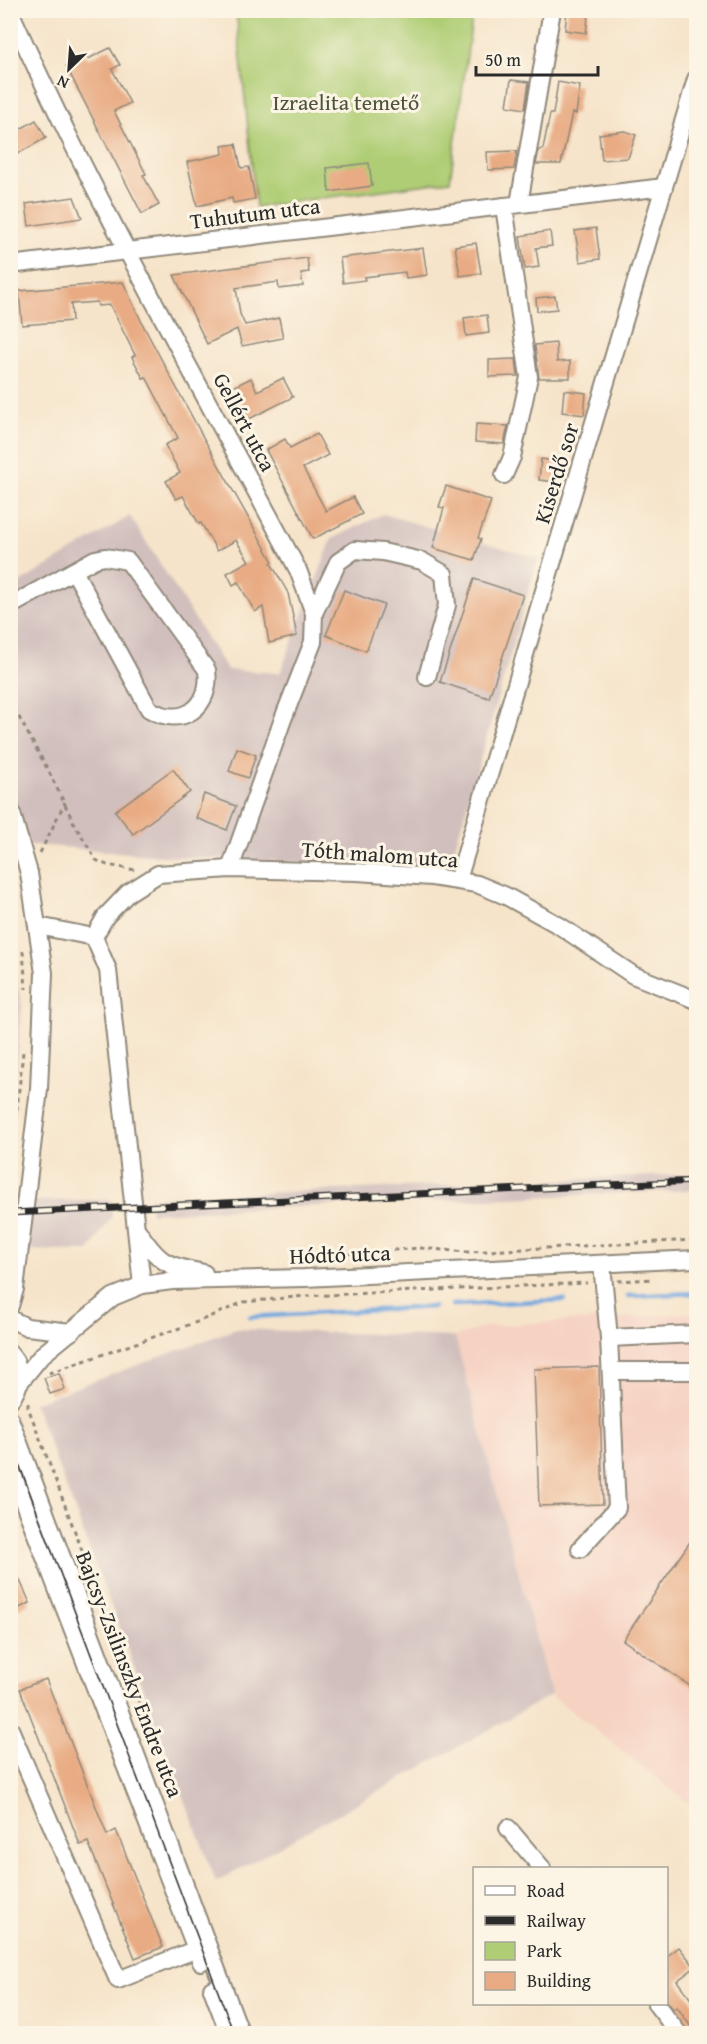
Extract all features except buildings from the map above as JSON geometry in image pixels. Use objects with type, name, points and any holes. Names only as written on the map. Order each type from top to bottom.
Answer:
[{"type":"street","points":[[504,476],[512,457],[529,377],[512,205],[552,10]]},
{"type":"street","name":"Gellért utca","points":[[10,11],[46,92],[298,570],[314,613],[313,642],[230,869]]},
{"type":"street","name":"Kiserdő sor","points":[[458,880],[696,79]]},
{"type":"street","name":"Tuhutum utca","points":[[10,265],[664,187]]},
{"type":"street","points":[[314,613],[338,562],[355,550],[383,552],[422,561],[444,574],[447,606],[427,677]]},
{"type":"street","points":[[10,606],[95,559],[105,556],[128,561],[207,670],[209,681],[207,692],[200,704],[183,716],[171,718],[149,710],[74,571]]},
{"type":"street","points":[[10,807],[17,856],[29,873],[44,973],[39,1089],[15,1289],[10,1306]]},
{"type":"street","name":"Tóth malom utca","points":[[94,937],[106,916],[128,893],[158,874],[230,869],[357,872],[432,877],[477,884],[506,896],[560,926],[633,975],[696,1000]]},
{"type":"street","points":[[38,926],[94,937],[108,970],[142,1285]]},
{"type":"street","points":[[137,1228],[153,1252],[170,1265],[237,1279]]},
{"type":"street","name":"Hódtó utca","points":[[10,1400],[16,1393],[20,1382],[42,1355],[113,1298],[142,1285],[172,1281],[305,1278],[696,1259]]},
{"type":"street","points":[[580,1549],[617,1508],[609,1338],[602,1264]]},
{"type":"street","points":[[10,1320],[27,1327],[71,1332]]},
{"type":"street","points":[[609,1338],[696,1334]]},
{"type":"street","points":[[10,1354],[19,1370],[20,1382]]},
{"type":"street","points":[[611,1371],[696,1371]]},
{"type":"street","name":"Bajcsy-Zsilinszky Endre utca","points":[[10,1419],[202,1947],[228,2034]]},
{"type":"street","name":"Bajcsy-Zsilinszky Endre utca","points":[[10,1467],[202,1947],[241,2034]]},
{"type":"street","points":[[10,1729],[118,1980],[202,1947]]},
{"type":"street","points":[[508,1828],[540,1867]]},
{"type":"street","points":[[657,2005],[677,2030],[659,2034]]},
{"type":"path","points":[[10,701],[96,860],[107,865],[158,874]]},
{"type":"path","points":[[29,873],[65,802]]},
{"type":"path","points":[[22,944],[27,998]]},
{"type":"path","points":[[10,1173],[24,1044]]},
{"type":"path","points":[[306,1296],[305,1263],[316,1256],[420,1248],[467,1252],[696,1240]]},
{"type":"path","points":[[42,1375],[197,1322],[244,1302],[306,1296],[661,1278]]},
{"type":"path","points":[[29,1398],[28,1407],[159,1755]]},
{"type":"shaded area","points":[[383,514],[538,558],[449,868],[160,856],[37,845],[11,846],[11,588],[130,516],[227,670],[280,673],[332,539]]},
{"type":"shaded area","points":[[11,957],[22,1006],[11,1137]]},
{"type":"shaded area","points":[[696,1174],[696,1190],[151,1213],[150,1198]]},
{"type":"shaded area","points":[[111,1200],[112,1216],[89,1251],[11,1250],[11,1201]]},
{"type":"shaded area","points":[[696,1313],[696,1809],[551,1695],[455,1337],[487,1326]]},
{"type":"shaded area","points":[[236,1329],[455,1337],[551,1695],[216,1882],[34,1403]]},
{"type":"green space","name":"Izraelita temető","points":[[236,11],[473,11],[450,181],[256,207]]},
{"type":"waterway","points":[[628,1296],[696,1293]]},
{"type":"waterway","points":[[452,1305],[564,1300]]},
{"type":"waterway","points":[[250,1317],[433,1307]]},
{"type":"tram line","points":[[10,1440],[234,2034]]},
{"type":"railway","points":[[10,1213],[696,1181]]}]
